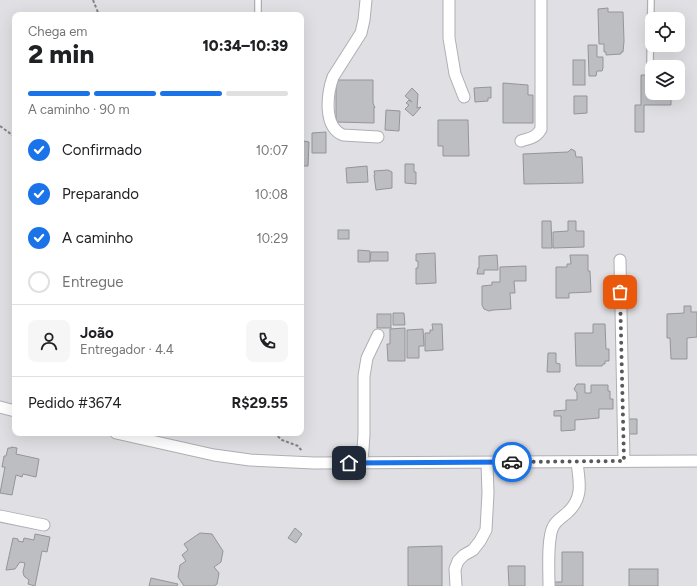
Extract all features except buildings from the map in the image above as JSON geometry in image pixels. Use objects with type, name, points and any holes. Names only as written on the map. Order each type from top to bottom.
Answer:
[{"type":"street","points":[[366,0],[361,33],[335,73],[330,84],[328,112],[333,127],[339,134],[378,137]]},
{"type":"street","points":[[449,0],[449,38],[454,68],[464,97]]},
{"type":"street","points":[[521,140],[535,137],[541,129],[541,0]]},
{"type":"street","points":[[620,260],[624,461]]},
{"type":"street","points":[[362,463],[364,435],[364,376],[367,358],[378,335]]},
{"type":"street","points":[[1,411],[12,411]]},
{"type":"street","points":[[129,436],[214,455],[250,460],[314,463],[697,461]]},
{"type":"street","points":[[549,586],[550,536],[557,521],[574,506],[578,499],[578,462]]},
{"type":"street","points":[[456,586],[455,568],[458,561],[464,555],[473,550],[486,530],[488,493],[487,463]]},
{"type":"street","points":[[0,516],[44,525]]},
{"type":"lane","points":[[258,0],[258,12]]},
{"type":"lane","points":[[650,60],[651,0]]},
{"type":"path","points":[[93,0],[98,12]]},
{"type":"path","points":[[0,126],[12,135]]},
{"type":"path","points":[[277,436],[282,440],[298,446],[314,463]]},
{"type":"way so far","points":[[512,462],[624,461],[620,292]]},
{"type":"route","points":[[349,463],[512,462]]}]
